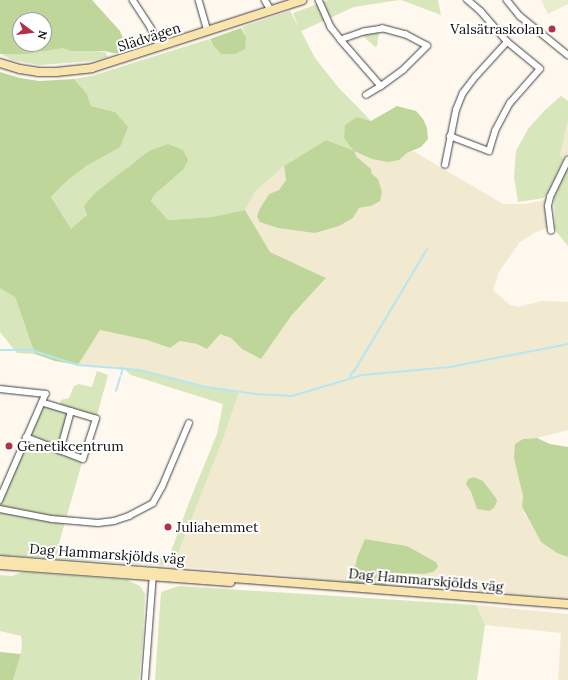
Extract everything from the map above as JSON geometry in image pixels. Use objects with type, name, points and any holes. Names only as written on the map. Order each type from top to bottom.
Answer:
[{"type":"main road","name":"Slädvägen","points":[[0,63],[20,69],[38,72],[92,68],[302,0]]},
{"type":"main road","name":"Dag Hammarskjölds väg","points":[[0,560],[153,574]]},
{"type":"main road","name":"Dag Hammarskjölds väg","points":[[0,565],[283,581],[568,604]]},
{"type":"street","points":[[133,0],[151,28],[160,47]]},
{"type":"street","points":[[199,0],[208,31]]},
{"type":"street","points":[[265,0],[271,10]]},
{"type":"street","points":[[319,0],[331,27],[380,86]]},
{"type":"street","points":[[450,136],[489,152],[495,130],[510,103],[540,69],[507,42],[481,12],[467,0]]},
{"type":"street","points":[[507,0],[520,16],[568,55]]},
{"type":"street","points":[[341,40],[364,32],[383,29],[406,35],[427,46],[403,70],[366,95]]},
{"type":"street","points":[[445,165],[456,110],[463,93],[476,76],[507,42]]},
{"type":"street","points":[[551,231],[548,206],[550,197],[568,160]]},
{"type":"street","points":[[0,389],[46,394],[26,437],[0,500]]},
{"type":"street","points":[[26,437],[83,459],[96,419],[42,403]]},
{"type":"street","points":[[60,451],[71,411]]},
{"type":"street","points":[[0,509],[52,519],[98,523],[114,521],[129,516],[153,502],[162,487],[189,424]]},
{"type":"street","points":[[145,680],[153,574]]},
{"type":"shaded area","points":[[568,121],[568,161],[560,155]]},
{"type":"shaded area","points":[[354,150],[372,159],[399,160],[407,153],[413,151],[503,204],[525,204],[550,197],[551,226],[534,233],[520,242],[499,272],[493,290],[510,305],[518,307],[542,301],[568,302],[568,430],[537,438],[523,439],[514,458],[521,483],[523,496],[522,507],[524,513],[541,542],[557,553],[568,557],[568,599],[337,583],[284,575],[173,566],[223,439],[238,391],[206,387],[140,370],[78,365],[100,330],[147,340],[170,348],[180,341],[197,344],[220,334],[231,338],[242,349],[291,316],[326,278],[270,252],[245,210],[255,192],[284,166],[286,180],[284,186],[269,194],[259,210],[315,233],[353,218],[359,208],[371,206],[378,179],[372,174],[371,169],[357,157]],"holes":[[[483,481],[496,498],[477,509],[471,492],[466,484]],[[365,539],[407,546],[436,562],[438,567],[413,574],[388,573],[386,585],[347,578],[356,564],[357,557]]]},
{"type":"shaded area","points":[[476,605],[568,614],[568,680],[558,680],[561,633],[485,625]]},
{"type":"green space","points":[[0,0],[92,0],[120,31],[128,50],[122,53],[113,53],[104,51],[71,51],[63,48],[52,50],[52,12],[12,12],[12,52],[39,52],[27,54],[0,54]]},
{"type":"green space","points":[[328,0],[399,0],[354,7],[301,31],[315,58],[338,87],[371,121],[357,117],[354,150],[326,140],[284,166],[255,192],[245,210],[211,217],[168,220],[151,202],[155,194],[183,170],[133,163],[118,176],[87,215],[71,230],[51,197],[69,179],[88,165],[115,112],[91,106],[87,94],[74,79],[92,76],[209,39],[213,45],[246,37],[242,27],[290,11],[298,26],[293,13]]},
{"type":"green space","points":[[401,0],[438,0],[441,15]]},
{"type":"green space","points":[[541,0],[568,0],[568,4],[548,14]]},
{"type":"green space","points":[[241,28],[246,37],[245,49],[235,54],[221,54],[210,39]]},
{"type":"green space","points":[[379,32],[377,46],[375,47],[361,34]]},
{"type":"green space","points":[[52,46],[105,52],[108,57],[91,61],[39,65],[12,60],[0,53],[0,51],[12,50],[12,52],[52,52]]},
{"type":"green space","points":[[0,72],[20,78],[39,81],[74,79],[87,94],[91,106],[115,112],[128,127],[120,147],[88,165],[69,179],[51,197],[71,229],[87,215],[84,206],[96,192],[149,151],[168,144],[183,150],[188,160],[183,170],[155,194],[151,201],[168,220],[211,217],[245,210],[270,252],[326,278],[291,316],[261,359],[242,349],[231,338],[220,334],[207,349],[197,344],[180,341],[170,348],[147,340],[100,330],[78,365],[55,361],[35,354],[15,297],[0,288]]},
{"type":"green space","points":[[561,96],[568,101],[568,121],[560,155],[564,159],[544,198],[518,202],[514,177],[516,151],[528,129],[545,110]]},
{"type":"green space","points":[[397,106],[416,111],[423,119],[427,128],[428,139],[421,147],[407,153],[399,160],[388,162],[372,159],[354,151],[357,157],[371,169],[372,174],[378,179],[382,192],[380,201],[371,206],[359,208],[353,218],[339,226],[315,233],[278,228],[260,222],[257,217],[259,210],[269,194],[279,190],[286,180],[284,166],[326,140],[353,150],[344,138],[345,125],[357,117],[371,121]]},
{"type":"green space","points":[[568,165],[568,246],[555,230],[554,198]]},
{"type":"green space","points":[[0,287],[15,297],[35,354],[17,353],[0,332]]},
{"type":"green space","points":[[123,368],[140,370],[206,387],[239,391],[223,439],[173,566],[0,555],[0,500],[42,403],[59,407],[61,400],[69,398],[74,386],[79,384],[92,387],[97,371],[108,375],[96,419],[71,411],[60,450],[83,459],[58,547],[169,557],[217,434],[223,404],[131,375]]},
{"type":"green space","points":[[537,438],[550,444],[568,447],[568,557],[557,553],[541,542],[522,507],[523,496],[514,458],[515,444],[523,439]]},
{"type":"green space","points":[[474,477],[483,481],[496,498],[497,501],[494,508],[489,511],[477,509],[471,492],[466,484],[468,479]]},
{"type":"green space","points":[[365,539],[407,546],[436,562],[438,567],[433,572],[424,574],[388,573],[386,586],[348,582],[347,578],[356,564],[357,557]]},
{"type":"green space","points":[[23,572],[127,580],[140,586],[145,594],[139,680],[13,680],[21,654],[22,641],[21,636],[0,631],[0,575],[12,576]]},
{"type":"green space","points":[[179,586],[476,605],[485,625],[477,680],[155,680],[161,592]]},
{"type":"green space","points":[[0,652],[21,654],[13,680],[0,680]]},
{"type":"waterway","points":[[350,379],[351,374],[355,370],[427,249]]},
{"type":"waterway","points":[[0,350],[31,350],[78,365],[140,370],[206,387],[256,394],[292,396],[363,375],[450,367],[568,344]]},
{"type":"waterway","points":[[121,375],[123,368]]},
{"type":"waterway","points":[[116,391],[120,378]]},
{"type":"place","name":"Valsätraskolan","points":[[552,29]]},
{"type":"place","name":"Genetikcentrum","points":[[9,446]]},
{"type":"place","name":"Juliahemmet","points":[[168,527]]}]
